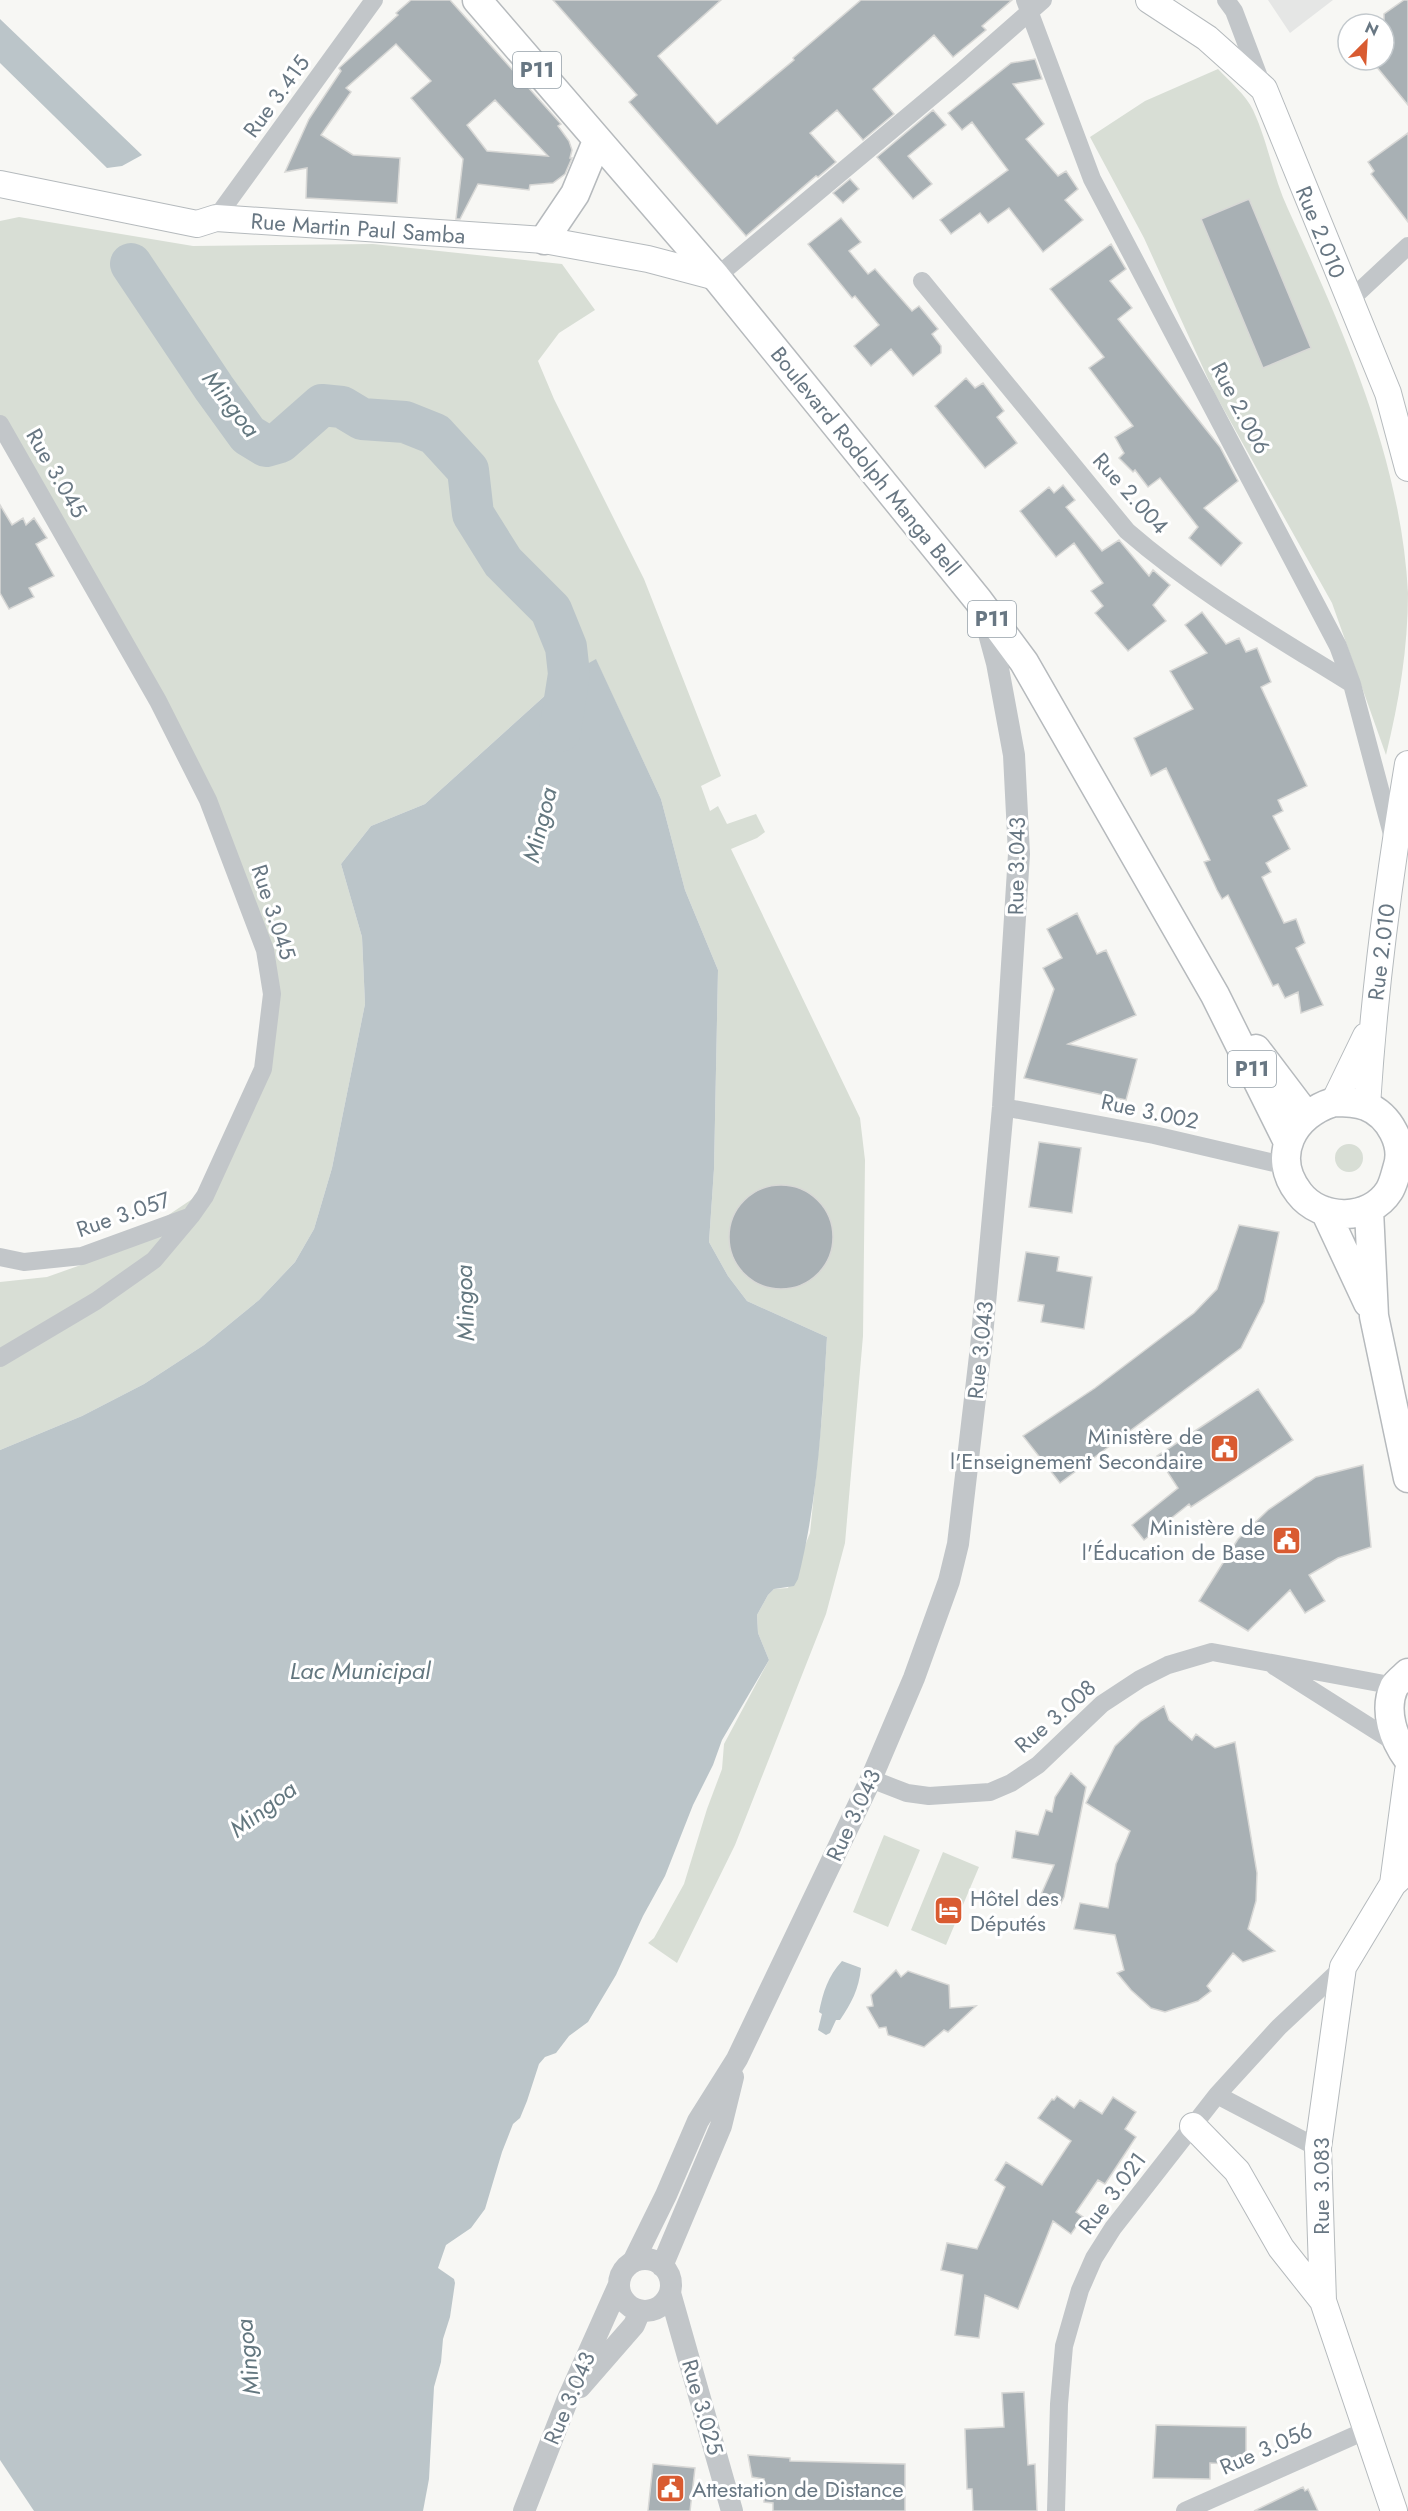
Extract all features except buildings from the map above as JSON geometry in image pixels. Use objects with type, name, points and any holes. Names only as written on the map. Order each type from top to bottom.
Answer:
[{"type":"main road","name":"Boulevard Rodolph Manga Bell","points":[[477,0],[716,278],[978,600],[1024,662],[1215,995]]},
{"type":"main road","points":[[1149,0],[1207,38],[1264,89]]},
{"type":"main road","name":"Rue 2.010","points":[[1264,89],[1388,393],[1408,468]]},
{"type":"main road","points":[[544,240],[575,194],[597,141]]},
{"type":"main road","name":"Rue Martin Paul Samba","points":[[4,186],[127,208],[164,219],[197,224],[216,218],[544,240],[648,259],[716,278]]},
{"type":"main road","name":"Rue 2.010","points":[[1386,1118],[1372,1022],[1394,846],[1408,764]]},
{"type":"main road","points":[[1215,995],[1306,1115]]},
{"type":"main road","name":"P11","points":[[1215,995],[1288,1154],[1292,1181],[1300,1194],[1311,1204],[1325,1211]]},
{"type":"main road","points":[[1334,1102],[1372,1022]]},
{"type":"main road","points":[[1288,1154],[1298,1123],[1319,1106],[1334,1102],[1351,1102],[1386,1118],[1404,1162],[1389,1191],[1369,1210],[1339,1214],[1325,1211]]},
{"type":"main road","points":[[1369,1210],[1374,1316],[1408,1478]]},
{"type":"main road","points":[[1325,1211],[1374,1316]]},
{"type":"main road","points":[[1401,1680],[1389,1712],[1402,1752]]},
{"type":"main road","points":[[1401,1877],[1408,1771]]},
{"type":"main road","name":"Rue 3.083","points":[[1394,2511],[1323,2301],[1318,2148],[1343,1967],[1401,1877]]},
{"type":"main road","points":[[1193,2126],[1237,2171],[1281,2248],[1323,2301]]},
{"type":"street","name":"Rue 3.415","points":[[216,218],[374,0]]},
{"type":"street","points":[[716,278],[1033,4]]},
{"type":"street","name":"Rue 2.006","points":[[1033,4],[1092,178],[1328,626],[1352,684],[1394,846]]},
{"type":"street","name":"Rue 2.010","points":[[1231,4],[1264,89]]},
{"type":"street","points":[[1349,301],[1408,246]]},
{"type":"street","name":"Rue 2.004","points":[[922,281],[1127,531],[1159,558],[1233,610],[1352,684]]},
{"type":"street","name":"Rue 3.045","points":[[0,424],[158,700],[208,800],[265,950],[272,994],[263,1070],[205,1196],[191,1216],[154,1260],[96,1301],[0,1358]]},
{"type":"street","name":"Rue 3.043","points":[[633,2262],[666,2195],[698,2121],[737,2060],[870,1779],[914,1678],[950,1581],[958,1544],[981,1347],[1003,1107],[1019,854],[1014,755],[992,642],[978,600]]},
{"type":"street","name":"Rue 3.002","points":[[1003,1107],[1154,1135],[1288,1154]]},
{"type":"street","name":"Rue 3.057","points":[[0,1257],[24,1262],[82,1256],[191,1216]]},
{"type":"street","name":"Rue 3.008","points":[[870,1779],[907,1793],[928,1796],[990,1792],[1011,1784],[1038,1765],[1102,1704],[1140,1679],[1158,1670],[1212,1652],[1401,1680]]},
{"type":"street","points":[[1268,1661],[1402,1752]]},
{"type":"street","name":"Rue 3.021","points":[[1056,2511],[1059,2404],[1064,2346],[1080,2290],[1094,2258],[1113,2228],[1217,2095],[1279,2027],[1343,1967]]},
{"type":"street","name":"Rue 3.043","points":[[662,2266],[721,2126],[737,2060]]},
{"type":"street","points":[[1217,2095],[1318,2148]]},
{"type":"street","points":[[567,2401],[646,2311],[664,2304],[670,2293],[669,2274],[654,2261],[643,2259],[633,2262],[625,2269],[618,2287],[625,2302],[646,2311]]},
{"type":"street","name":"Rue 3.043","points":[[524,2511],[567,2401],[618,2287]]},
{"type":"street","name":"Rue 3.025","points":[[670,2293],[732,2511]]},
{"type":"street","name":"Rue 3.025","points":[[646,2311],[683,2339]]},
{"type":"street","name":"Rue 3.056","points":[[1185,2511],[1367,2430]]},
{"type":"shaded area","points":[[1268,0],[1333,0],[1290,33]]},
{"type":"shaded area","points":[[1218,69],[1246,99],[1258,122],[1283,197],[1329,301],[1366,396],[1394,493],[1403,543],[1408,614],[1402,675],[1386,755],[1332,603],[1214,392],[1144,238],[1090,137],[1145,101]]},
{"type":"shaded area","points":[[19,217],[193,246],[373,244],[562,264],[595,310],[559,333],[538,361],[554,399],[644,579],[721,776],[701,786],[710,811],[718,806],[727,824],[756,814],[765,832],[731,849],[860,1118],[865,1160],[863,1336],[845,1543],[826,1614],[735,1845],[677,1963],[648,1943],[654,1938],[684,1884],[722,1769],[724,1744],[769,1660],[758,1633],[757,1615],[774,1589],[788,1588],[810,1533],[822,1416],[827,1337],[747,1301],[728,1276],[709,1242],[714,1169],[718,970],[685,890],[661,799],[596,660],[569,674],[425,804],[371,826],[341,864],[362,937],[365,1004],[332,1168],[314,1229],[295,1262],[259,1300],[204,1345],[144,1384],[82,1416],[0,1450],[0,1282],[47,1277],[109,1255],[210,1187],[257,1091],[277,991],[173,734],[0,430],[0,221]]},
{"type":"shaded area","points":[[1349,1144],[1359,1148],[1363,1158],[1359,1168],[1349,1172],[1339,1168],[1335,1158],[1339,1148]]},
{"type":"shaded area","points":[[884,1835],[920,1850],[888,1927],[853,1912]]},
{"type":"shaded area","points":[[943,1852],[979,1867],[946,1945],[911,1930]]},
{"type":"water","points":[[0,19],[142,155],[122,166],[107,168],[0,63]]},
{"type":"water","name":"Lac Municipal","points":[[596,659],[661,799],[685,890],[718,970],[714,1169],[709,1242],[728,1276],[747,1301],[827,1337],[815,1489],[798,1579],[794,1586],[774,1589],[757,1615],[758,1633],[769,1660],[722,1740],[665,1876],[643,1916],[616,1975],[588,2022],[569,2036],[556,2053],[545,2057],[539,2064],[520,2118],[513,2124],[502,2152],[485,2209],[471,2228],[446,2245],[438,2268],[454,2279],[455,2283],[450,2317],[443,2339],[441,2362],[434,2387],[429,2479],[423,2511],[34,2511],[0,2460],[0,1450],[82,1416],[144,1384],[204,1345],[259,1300],[295,1262],[314,1229],[332,1168],[365,1004],[362,937],[341,864],[371,826],[425,804],[569,674]]},
{"type":"water","points":[[842,1961],[861,1968],[860,1976],[848,2008],[840,2020],[836,2020],[830,2033],[826,2035],[818,2030],[822,2014],[819,2012],[824,1991]]},
{"type":"waterway","name":"Mingoa","points":[[131,264],[248,435],[266,446],[280,442],[322,405],[342,407],[362,419],[405,422],[435,434],[468,470],[473,514],[503,562],[551,610],[566,647],[569,674],[560,731]]},
{"type":"place","name":"Ministère de l'Enseignement Secondaire","points":[[1224,1449]]},
{"type":"place","name":"Ministère de l'Éducation de Base","points":[[1286,1540]]},
{"type":"place","name":"Hôtel des Députés","points":[[949,1911]]},
{"type":"place","name":"Attestation de Distance","points":[[671,2489]]}]
